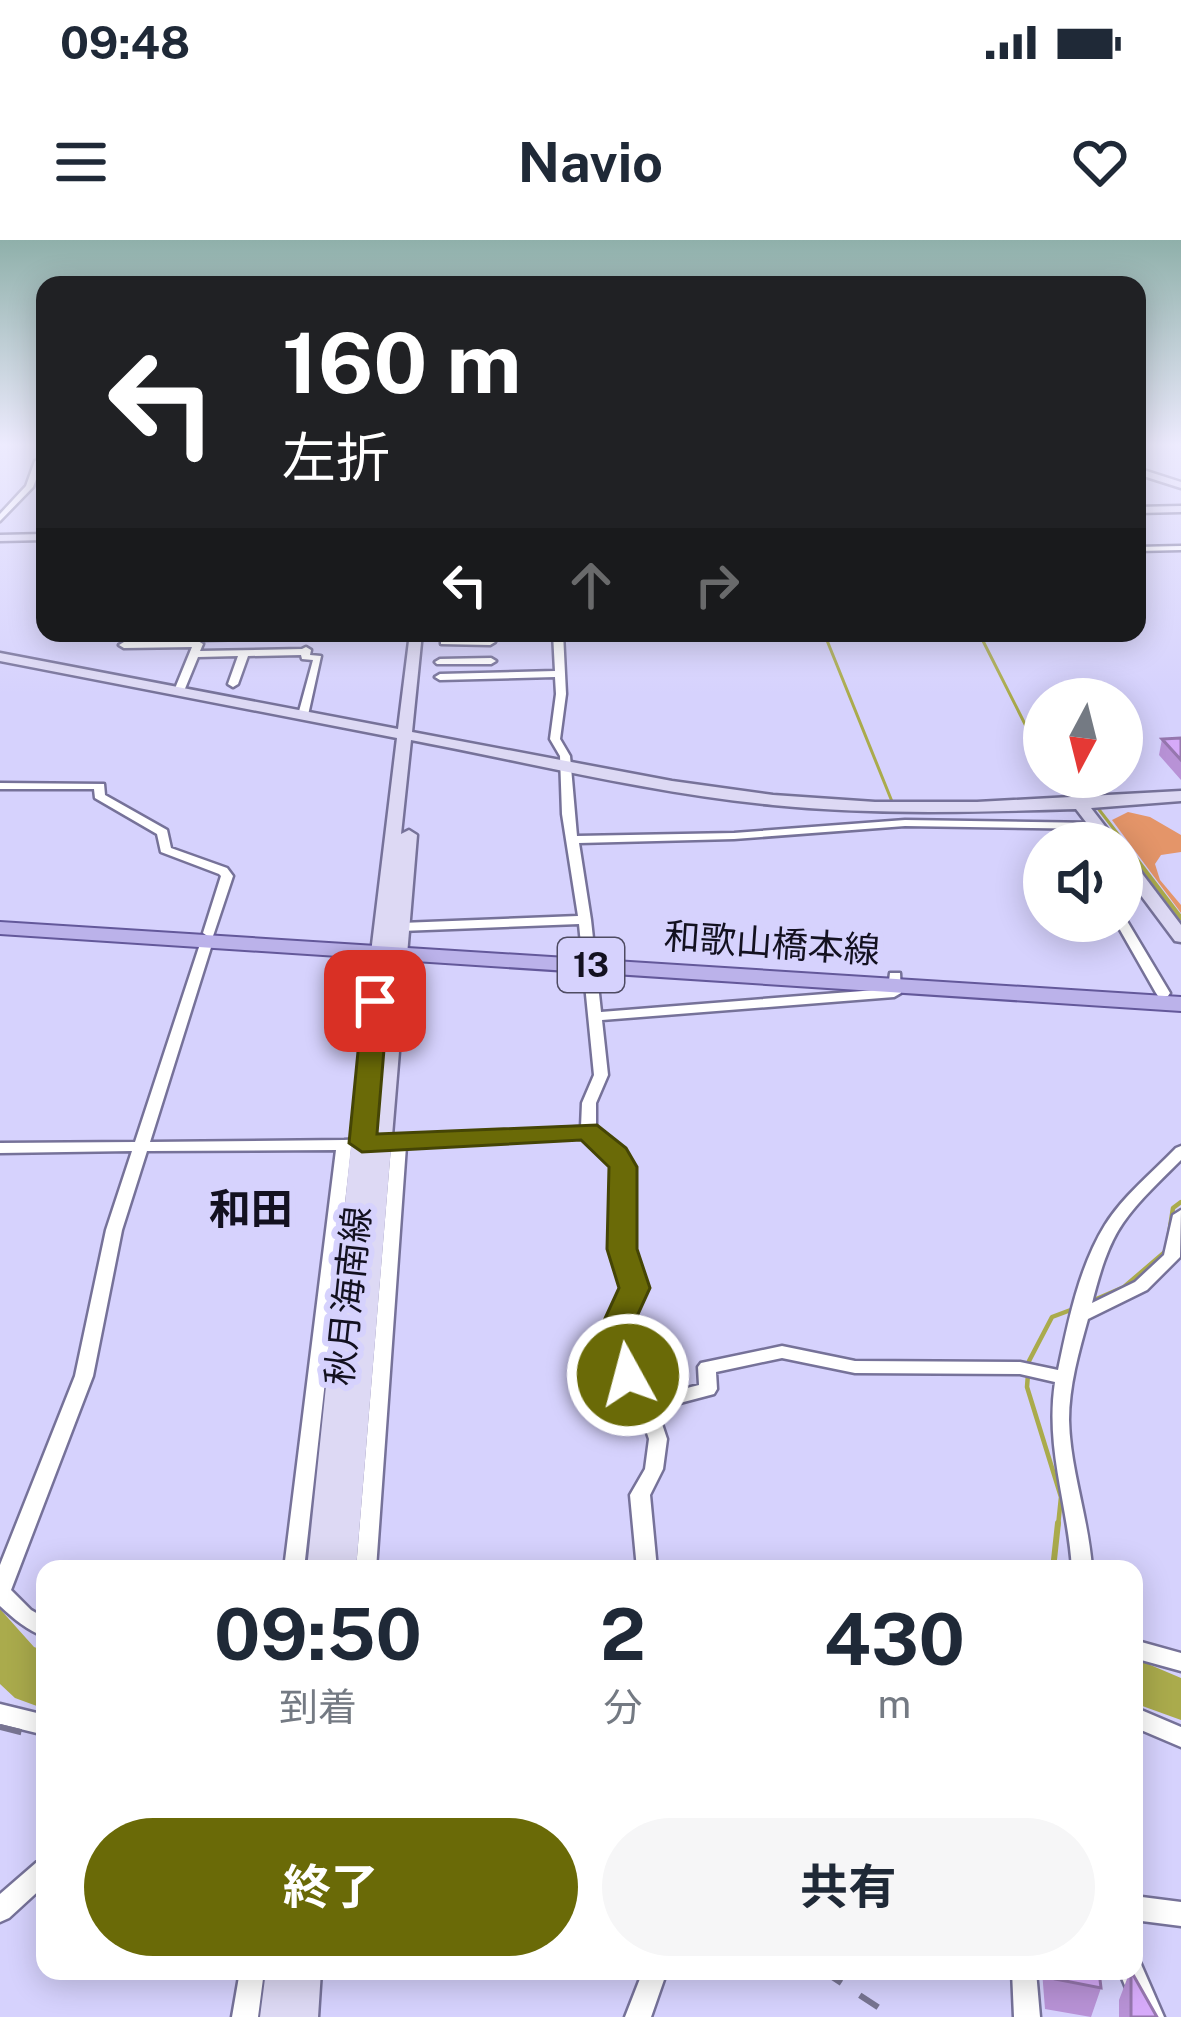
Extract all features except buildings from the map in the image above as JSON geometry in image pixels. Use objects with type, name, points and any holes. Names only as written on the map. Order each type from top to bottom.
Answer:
[{"type":"main road","points":[[0,538],[36,537]]},
{"type":"main road","points":[[412,737],[416,642]]},
{"type":"main road","points":[[412,737],[424,642]]},
{"type":"main road","points":[[0,657],[774,802],[878,807],[1039,805],[1181,796]]},
{"type":"main road","name":"秋月海南線","points":[[342,1560],[351,1373],[412,737]]},
{"type":"main road","points":[[1090,804],[1096,822]]},
{"type":"main road","points":[[1143,887],[1181,937]]},
{"type":"main road","name":"和歌山橋本線","points":[[0,924],[392,944],[1175,997]]},
{"type":"main road","name":"秋月海南線","points":[[322,1560],[351,1373]]},
{"type":"main road","points":[[278,2017],[282,1980]]},
{"type":"main road","points":[[300,2017],[303,1980]]},
{"type":"street","points":[[1146,549],[1181,548]]},
{"type":"street","points":[[179,691],[199,642]]},
{"type":"street","points":[[124,645],[199,642],[244,653],[306,652]]},
{"type":"street","points":[[303,715],[318,658],[304,657],[308,642]]},
{"type":"street","points":[[490,642],[491,675]]},
{"type":"street","points":[[558,642],[561,694],[555,740],[565,757],[601,1075],[589,1103],[587,1131]]},
{"type":"street","points":[[233,684],[244,653]]},
{"type":"street","points":[[440,662],[491,661]]},
{"type":"street","points":[[440,677],[558,674]]},
{"type":"street","points":[[0,786],[100,786],[99,796],[163,832],[165,850],[227,876],[115,1230],[84,1376],[0,1592],[36,1623]]},
{"type":"street","points":[[1039,805],[1050,822]]},
{"type":"street","points":[[573,840],[905,823],[1023,825]]},
{"type":"street","points":[[392,944],[585,920]]},
{"type":"street","points":[[1135,942],[1175,997]]},
{"type":"street","points":[[594,1017],[858,998],[894,993],[895,980]]},
{"type":"street","points":[[0,1148],[372,1143],[587,1131],[616,1154],[623,1167],[622,1249],[634,1288],[617,1325],[628,1375],[658,1439],[654,1469],[640,1495],[646,1560]]},
{"type":"street","points":[[296,1560],[372,1143]]},
{"type":"street","points":[[366,1560],[372,1143]]},
{"type":"street","points":[[1082,1560],[1082,1528],[1059,1420],[1065,1378],[1113,1225],[1181,1151]]},
{"type":"street","points":[[1086,1305],[1141,1286],[1172,1257],[1181,1215]]},
{"type":"street","points":[[646,1406],[708,1389],[707,1367],[782,1352],[855,1367],[1020,1368],[1065,1378]]},
{"type":"street","points":[[1143,1651],[1181,1662]]},
{"type":"street","points":[[0,1714],[36,1724]]},
{"type":"street","points":[[1143,1721],[1181,1737]]},
{"type":"street","points":[[0,1910],[36,1878]]},
{"type":"street","points":[[1143,1909],[1181,1914]]},
{"type":"street","points":[[245,2017],[251,1980]]},
{"type":"street","points":[[638,2017],[652,1980]]},
{"type":"street","points":[[1025,1980],[1027,2017]]},
{"type":"street","points":[[1136,1980],[1151,2017]]},
{"type":"shaded area","points":[[1128,812],[1150,817],[1181,835],[1181,852],[1161,855],[1155,864],[1160,880],[1181,905],[1181,913],[1143,862],[1143,822],[1112,820]]},
{"type":"shaded area","points":[[0,1609],[36,1648],[36,1706],[15,1698],[0,1684]]},
{"type":"shaded area","points":[[1143,1662],[1181,1678],[1181,1720],[1143,1706]]},
{"type":"waterway","points":[[828,642],[893,804]]},
{"type":"waterway","points":[[984,642],[1023,720]]},
{"type":"waterway","points":[[1097,807],[1109,822]]},
{"type":"waterway","points":[[1143,868],[1181,918]]},
{"type":"waterway","points":[[1169,1234],[1173,1208],[1181,1202]]},
{"type":"waterway","points":[[1092,1301],[1124,1287],[1166,1251]]},
{"type":"waterway","points":[[1058,1526],[1061,1497],[1027,1387],[1029,1361],[1052,1317],[1076,1308]]},
{"type":"waterway","points":[[1054,1560],[1058,1523]]},
{"type":"railway","points":[[0,1727],[36,1736]]},
{"type":"railway","points":[[837,1980],[893,2017]]},
{"type":"district","name":"和田","points":[[251,1209]]},
{"type":"route","points":[[375,1001],[362,1143],[587,1131],[616,1154],[623,1167],[622,1249],[632,1269],[634,1288],[617,1325],[628,1375]]}]
